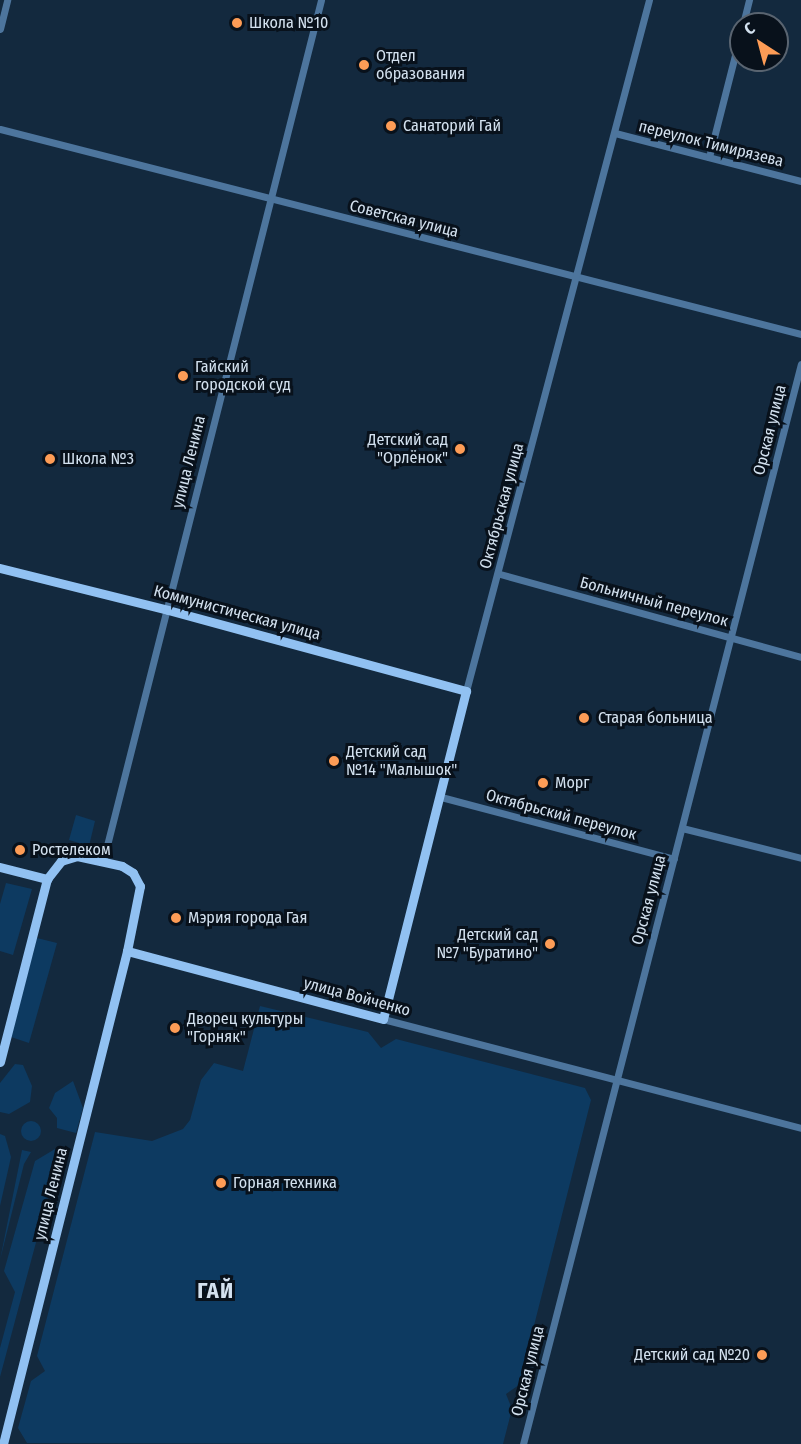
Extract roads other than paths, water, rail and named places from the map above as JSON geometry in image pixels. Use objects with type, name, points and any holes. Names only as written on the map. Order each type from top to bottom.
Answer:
[{"type":"main road","name":"Коммунистическая улица","points":[[0,568],[168,610],[466,692]]},
{"type":"main road","name":"Октябрьская улица","points":[[383,1019],[466,692]]},
{"type":"main road","points":[[0,1062],[47,879],[55,868],[70,857],[103,861],[129,870],[140,886],[127,951]]},
{"type":"main road","points":[[0,867],[47,879]]},
{"type":"main road","name":"улица Войченко","points":[[127,951],[383,1019]]},
{"type":"main road","name":"улица Ленина","points":[[3,1444],[127,951]]},
{"type":"street","points":[[0,29],[8,0]]},
{"type":"street","name":"улица Ленина","points":[[103,861],[321,0]]},
{"type":"street","name":"Октябрьская улица","points":[[466,692],[500,574],[649,0]]},
{"type":"street","points":[[709,157],[731,72]]},
{"type":"street","name":"Советская улица","points":[[0,129],[801,334]]},
{"type":"street","name":"переулок Тимирязева","points":[[615,133],[801,181]]},
{"type":"street","name":"Орская улица","points":[[523,1444],[801,364]]},
{"type":"street","name":"Больничный переулок","points":[[500,574],[801,657]]},
{"type":"street","name":"Октябрьский переулок","points":[[441,797],[674,859]]},
{"type":"street","points":[[682,828],[801,858]]},
{"type":"street","name":"улица Войченко","points":[[383,1019],[615,1082],[801,1128]]},
{"type":"place","name":"Школа №10","points":[[237,23]]},
{"type":"place","name":"Отдел образования","points":[[364,65]]},
{"type":"place","name":"Санаторий Гай","points":[[391,126]]},
{"type":"place","name":"Гайский городской суд","points":[[183,376]]},
{"type":"place","name":"Детский сад \"Орлёнок\"","points":[[460,449]]},
{"type":"place","name":"Школа №3","points":[[50,459]]},
{"type":"place","name":"Старая больница","points":[[584,718]]},
{"type":"place","name":"Детский сад №14 \"Малышок\"","points":[[334,761]]},
{"type":"place","name":"Морг","points":[[543,783]]},
{"type":"place","name":"Ростелеком","points":[[20,850]]},
{"type":"place","name":"Мэрия города Гая","points":[[176,918]]},
{"type":"place","name":"Детский сад №7 \"Буратино\"","points":[[550,944]]},
{"type":"place","name":"Дворец культуры \"Горняк\"","points":[[175,1028]]},
{"type":"place","name":"Горная техника","points":[[221,1183]]},
{"type":"place","name":"Детский сад №20","points":[[762,1355]]},
{"type":"district","name":"ГАЙ","points":[[216,1291]]}]
